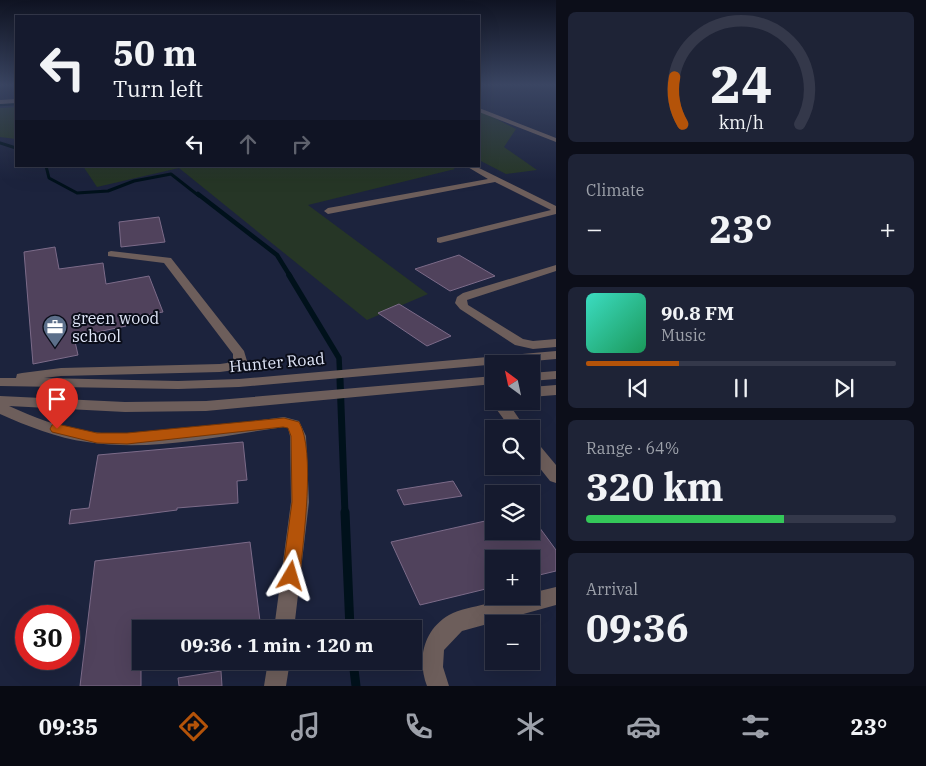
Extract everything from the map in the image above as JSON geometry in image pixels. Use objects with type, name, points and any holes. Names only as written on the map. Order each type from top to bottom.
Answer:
[{"type":"street","points":[[494,116],[556,140]]},
{"type":"street","points":[[471,167],[493,180],[556,210]]},
{"type":"street","points":[[328,211],[493,180]]},
{"type":"street","points":[[440,240],[556,210]]},
{"type":"street","points":[[0,382],[61,372],[220,368],[236,364],[240,361],[240,354],[167,260],[111,254]]},
{"type":"street","points":[[556,268],[467,295],[461,299],[461,303],[464,307],[519,342],[534,345],[556,343]]},
{"type":"street","name":"Hunter Road","points":[[0,382],[178,386],[239,383],[556,355]]},
{"type":"street","points":[[540,377],[556,376]]},
{"type":"street","points":[[0,401],[125,407],[240,404],[485,381]]},
{"type":"street","points":[[540,391],[556,390]]},
{"type":"street","points":[[0,408],[41,425],[97,438],[174,435],[284,422],[294,425],[298,436],[300,502],[285,620]]},
{"type":"street","points":[[504,410],[512,420]]},
{"type":"street","points":[[540,457],[556,477]]},
{"type":"street","points":[[438,686],[432,663],[434,645],[443,632],[456,622],[556,596]]},
{"type":"street","points":[[275,686],[278,670]]},
{"type":"green space","points":[[0,116],[15,116],[15,139],[0,137]]},
{"type":"green space","points":[[480,116],[491,116],[516,129],[504,147],[537,170],[506,174],[480,161]]},
{"type":"green space","points":[[84,167],[452,167],[455,169],[308,205],[428,294],[367,320],[179,168],[97,187]]},
{"type":"building","points":[[159,217],[165,242],[121,247],[119,222]]},
{"type":"building","points":[[55,247],[59,269],[103,263],[106,284],[149,276],[163,312],[124,319],[126,326],[74,337],[78,355],[33,364],[24,252]]},
{"type":"building","points":[[459,255],[495,276],[450,291],[415,269]]},
{"type":"building","points":[[399,304],[451,336],[427,346],[378,313]]},
{"type":"building","points":[[243,442],[247,480],[237,481],[238,503],[177,508],[177,510],[69,524],[71,510],[89,508],[98,455]]},
{"type":"building","points":[[453,481],[462,496],[404,505],[397,490]]},
{"type":"building","points":[[485,521],[485,540],[540,540],[540,528],[556,550],[556,571],[540,575],[540,550],[485,550],[485,589],[420,605],[391,542]]},
{"type":"building","points":[[250,542],[260,620],[132,620],[132,670],[141,670],[141,686],[80,686],[95,561]]},
{"type":"building","points":[[221,671],[222,686],[179,686],[178,678]]},
{"type":"waterway","points":[[0,143],[15,148]]},
{"type":"waterway","points":[[46,167],[49,178],[77,193],[108,191],[134,181],[171,174],[199,196]]},
{"type":"waterway","points":[[198,194],[277,255],[290,276]]},
{"type":"waterway","points":[[289,275],[339,358],[340,380]]},
{"type":"waterway","points":[[340,379],[345,514]]},
{"type":"waterway","points":[[345,512],[350,620]]},
{"type":"waterway","points":[[354,670],[356,686]]},
{"type":"place","name":"green wood school","points":[[55,348]]},
{"type":"route","points":[[57,429],[97,438],[127,438],[174,435],[284,422],[294,425],[298,436],[300,502],[291,576]]}]
